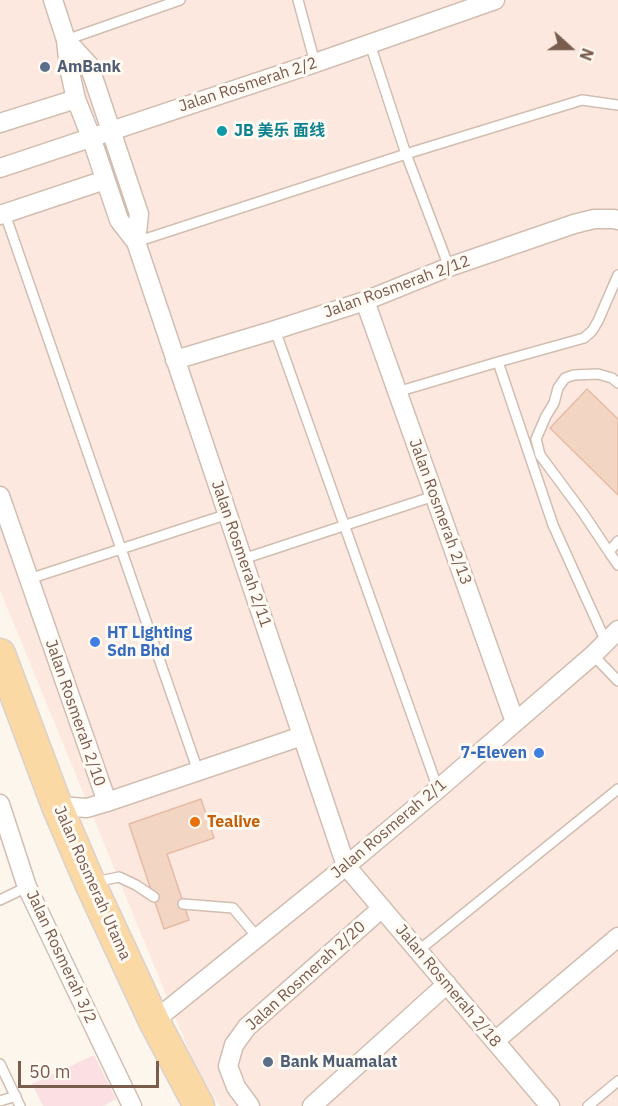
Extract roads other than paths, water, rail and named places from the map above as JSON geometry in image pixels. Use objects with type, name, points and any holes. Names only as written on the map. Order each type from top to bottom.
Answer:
[{"type":"main road","name":"Jalan Rosmerah Utama","points":[[0,654],[10,697],[90,883],[154,1022],[199,1106]]},
{"type":"street","points":[[53,0],[66,40]]},
{"type":"street","name":"Jalan Rosmerah 2/2","points":[[0,168],[315,63],[495,0]]},
{"type":"street","name":"Jalan Rosmerah 2/11","points":[[66,40],[76,99],[119,220],[136,242],[346,866]]},
{"type":"street","name":"Jalan Rosmerah 2/11","points":[[66,40],[89,65],[139,214],[136,242]]},
{"type":"street","points":[[0,123],[76,99]]},
{"type":"street","points":[[3,215],[105,180]]},
{"type":"street","name":"Jalan Rosmerah 2/12","points":[[175,360],[365,301],[449,267],[574,224],[594,219],[618,220]]},
{"type":"street","name":"Jalan Rosmerah 2/13","points":[[365,301],[515,722]]},
{"type":"street","name":"Jalan Rosmerah 2/10","points":[[0,496],[107,802],[302,736]]},
{"type":"street","name":"Jalan Rosmerah 2/1","points":[[154,1022],[438,789],[612,636]]},
{"type":"street","points":[[57,806],[87,808],[107,802]]},
{"type":"street","name":"Jalan Rosmerah 3/2","points":[[0,804],[27,887],[132,1106]]},
{"type":"street","name":"Jalan Rosmerah 2/18","points":[[346,866],[550,1106]]},
{"type":"street","name":"Jalan Rosmerah 2/20","points":[[250,1106],[236,1087],[228,1066],[234,1045],[247,1027],[382,908]]},
{"type":"street","points":[[495,1041],[618,937]]},
{"type":"street","points":[[312,1106],[447,984]]},
{"type":"lane","points":[[66,40],[180,0]]},
{"type":"lane","points":[[298,0],[315,63]]},
{"type":"lane","points":[[370,44],[406,154],[449,267]]},
{"type":"lane","points":[[136,242],[406,154],[582,100],[618,105]]},
{"type":"lane","points":[[3,215],[198,771]]},
{"type":"lane","points":[[397,392],[584,338],[598,321],[618,275]]},
{"type":"lane","points":[[275,330],[438,789]]},
{"type":"lane","points":[[498,362],[553,525],[612,636]]},
{"type":"lane","points":[[618,383],[612,378],[598,374],[574,375],[565,378],[558,388],[554,403],[536,439],[540,455],[618,565]]},
{"type":"lane","points":[[243,559],[434,496]]},
{"type":"lane","points":[[29,579],[228,514]]},
{"type":"lane","points":[[609,552],[618,541]]},
{"type":"lane","points":[[593,655],[618,681]]},
{"type":"lane","points":[[418,951],[618,789]]},
{"type":"lane","points":[[90,883],[119,877],[154,897]]},
{"type":"lane","points":[[0,900],[27,887]]},
{"type":"lane","points":[[183,904],[233,908],[258,938]]},
{"type":"lane","points":[[0,1064],[20,1106]]},
{"type":"lane","points":[[588,1106],[618,1081]]},
{"type":"lane","points":[[0,1101],[16,1096]]},
{"type":"place","name":"AmBank","points":[[45,67]]},
{"type":"place","name":"JB 美乐 面线","points":[[222,131]]},
{"type":"place","name":"HT Lighting Sdn Bhd","points":[[95,642]]},
{"type":"place","name":"7-Eleven","points":[[539,753]]},
{"type":"place","name":"Tealive","points":[[195,822]]},
{"type":"place","name":"Bank Muamalat","points":[[268,1062]]}]
